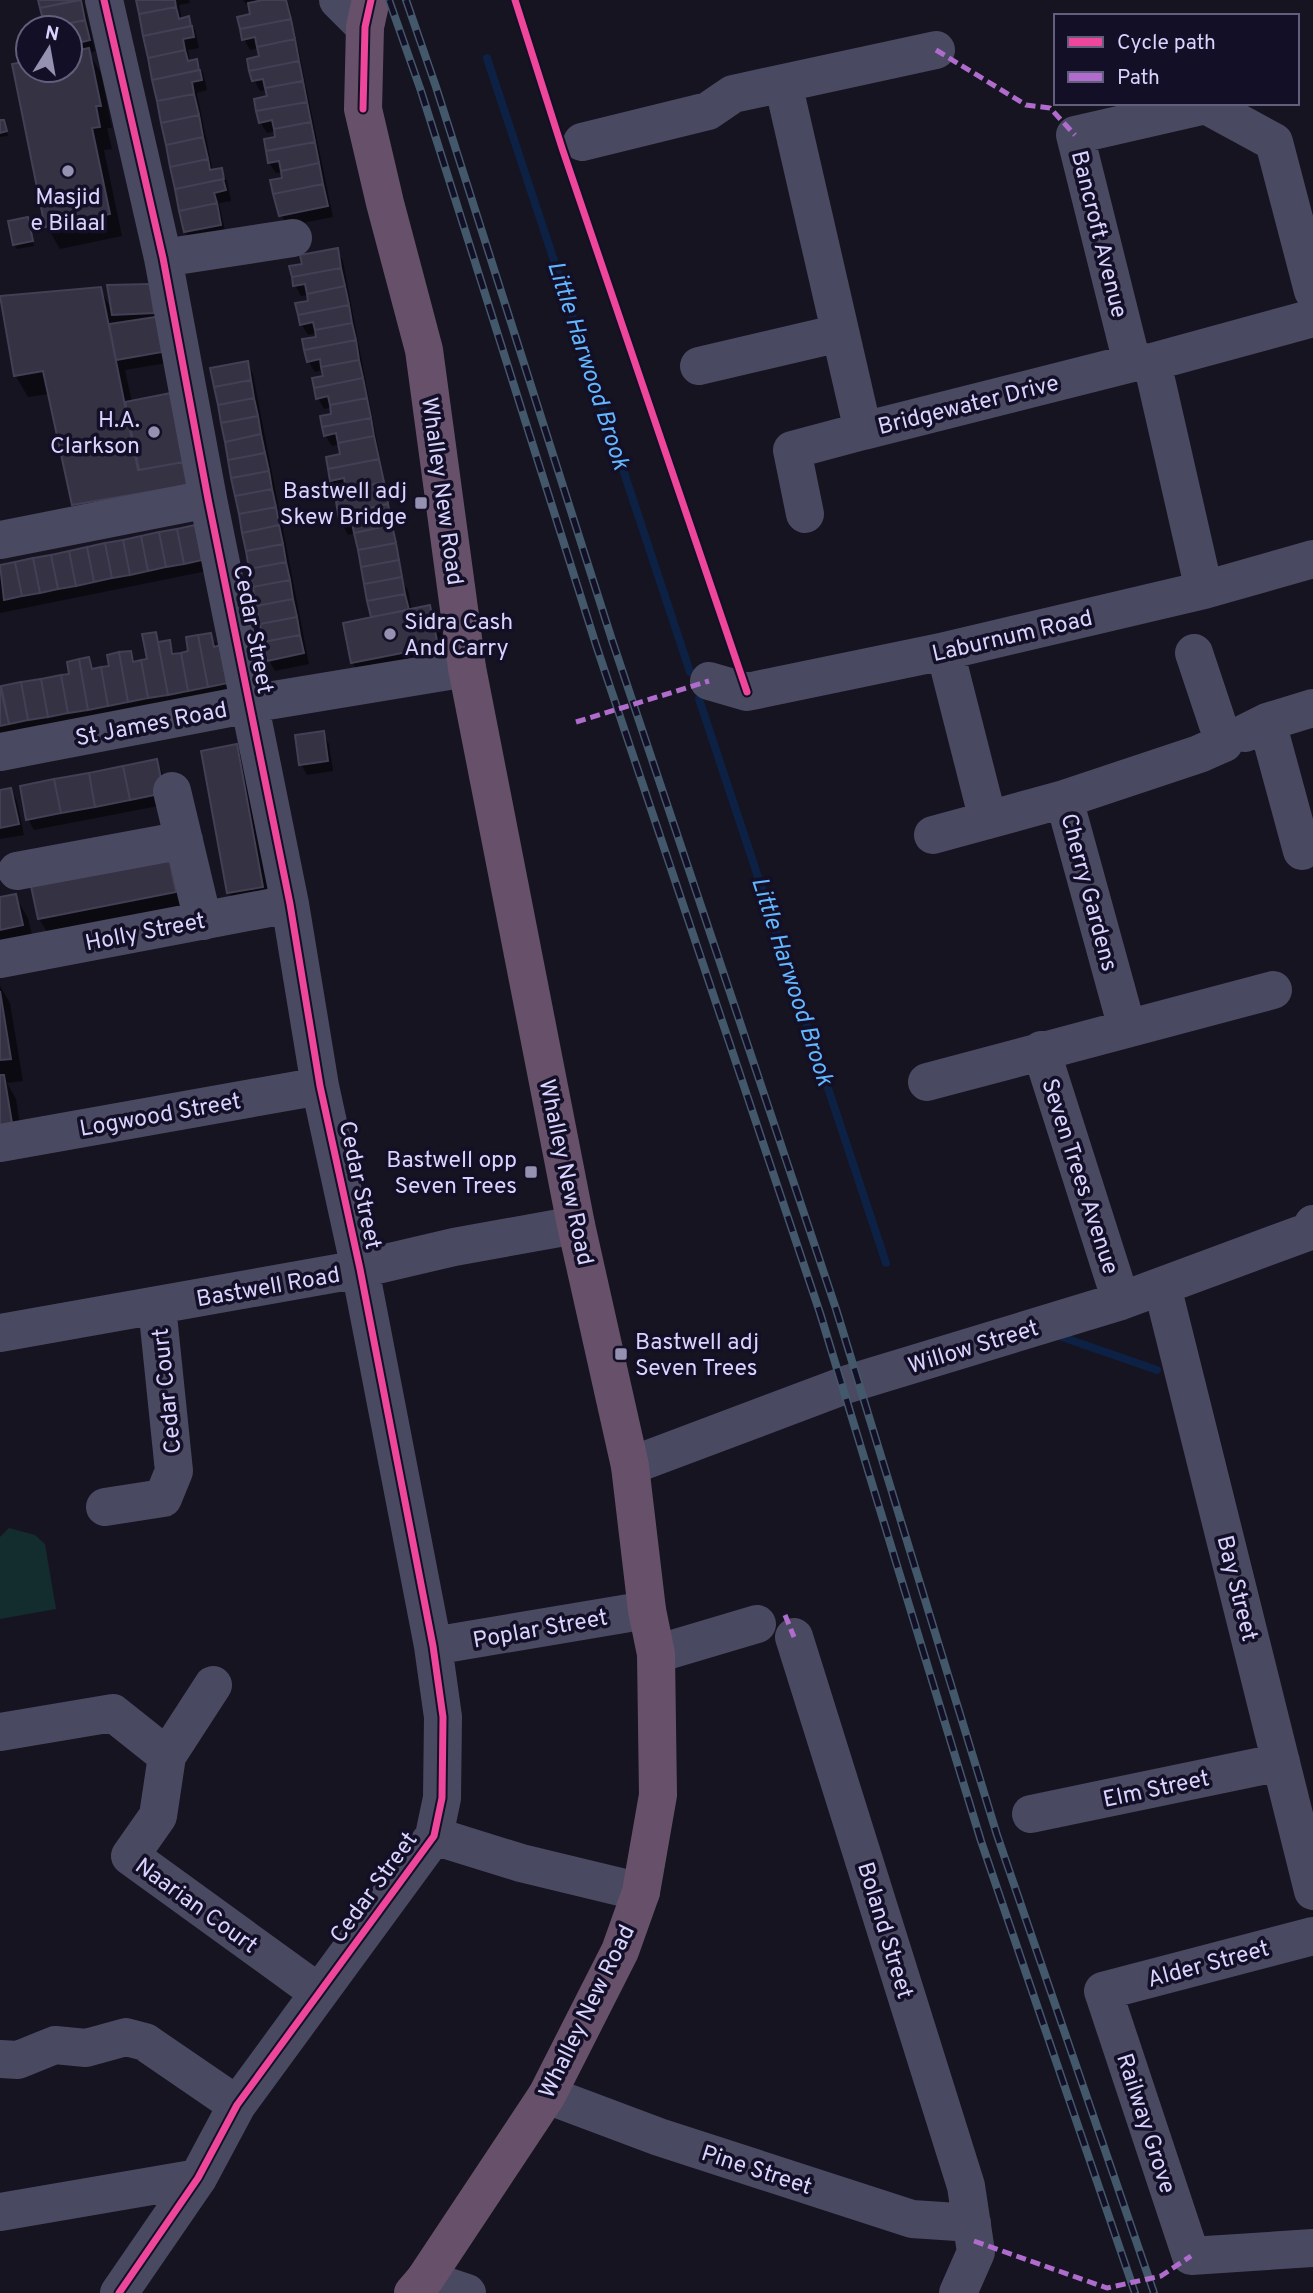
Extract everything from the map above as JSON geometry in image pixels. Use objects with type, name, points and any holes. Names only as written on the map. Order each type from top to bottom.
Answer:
[{"type":"highway","name":"Whalley New Road","points":[[368,14],[363,109],[424,350],[467,668],[576,1225],[630,1466],[647,1610],[656,1654],[657,1795],[641,1892],[620,1951],[547,2095],[419,2286]]},
{"type":"street","name":"Cedar Street","points":[[104,0],[163,258],[208,499],[290,904],[320,1086],[360,1269],[433,1646],[443,1717],[442,1798],[434,1836],[237,2105],[198,2178],[119,2293]]},
{"type":"street","points":[[338,0],[368,14]]},
{"type":"street","points":[[582,142],[708,111],[733,94],[936,50]]},
{"type":"street","name":"Bridgewater Drive","points":[[783,83],[863,431],[1142,362]]},
{"type":"street","name":"Bancroft Avenue","points":[[1142,362],[1075,135],[1206,105],[1274,142],[1313,291]]},
{"type":"street","points":[[163,258],[293,238]]},
{"type":"street","points":[[1204,590],[1142,362],[1313,318]]},
{"type":"street","points":[[699,366],[840,333]]},
{"type":"street","points":[[805,514],[792,450],[863,431]]},
{"type":"street","points":[[0,540],[208,499]]},
{"type":"street","name":"Laburnum Road","points":[[709,681],[747,692],[945,651],[1204,590],[1313,559]]},
{"type":"street","points":[[945,651],[988,821]]},
{"type":"street","points":[[1194,653],[1224,743]]},
{"type":"street","name":"St James Road","points":[[0,752],[250,704],[467,668]]},
{"type":"street","points":[[1064,799],[1199,754],[1267,722],[1313,708]]},
{"type":"street","points":[[1267,722],[1302,851]]},
{"type":"street","points":[[172,791],[203,920]]},
{"type":"street","name":"Cherry Gardens","points":[[933,835],[1064,799],[1127,1028]]},
{"type":"street","points":[[17,871],[184,841]]},
{"type":"street","name":"Holly Street","points":[[0,959],[290,904]]},
{"type":"street","name":"Seven Trees Avenue","points":[[927,1082],[1273,990]]},
{"type":"street","name":"Seven Trees Avenue","points":[[1041,1050],[1121,1301]]},
{"type":"street","name":"Logwood Street","points":[[0,1143],[320,1086]]},
{"type":"street","name":"Willow Street","points":[[630,1466],[848,1384],[1121,1301],[1310,1231],[1313,1224]]},
{"type":"street","name":"Bastwell Road","points":[[0,1333],[360,1269],[454,1247],[576,1225]]},
{"type":"street","name":"Bay Street","points":[[1162,1286],[1281,1762],[1304,1818],[1313,1891]]},
{"type":"street","name":"Cedar Court","points":[[104,1507],[163,1499],[174,1471],[157,1306]]},
{"type":"street","name":"Poplar Street","points":[[433,1646],[647,1610]]},
{"type":"street","points":[[656,1654],[757,1624]]},
{"type":"street","name":"Boland Street","points":[[794,1637],[966,2186],[976,2252],[958,2293]]},
{"type":"street","name":"Naarian Court","points":[[213,1685],[167,1756],[158,1816],[130,1856],[318,1993]]},
{"type":"street","points":[[0,1732],[113,1713],[167,1756]]},
{"type":"street","name":"Elm Street","points":[[1031,1814],[1281,1762]]},
{"type":"street","points":[[434,1836],[521,1863],[641,1892]]},
{"type":"street","name":"Alder Street","points":[[1103,1991],[1313,1936]]},
{"type":"street","name":"Railway Grove","points":[[1103,1991],[1191,2256],[1313,2248]]},
{"type":"street","points":[[0,2059],[18,2060],[55,2045],[86,2048],[126,2037],[145,2042],[237,2105]]},
{"type":"street","name":"Pine Street","points":[[547,2095],[659,2137],[912,2219],[972,2223]]},
{"type":"street","points":[[0,2212],[198,2178]]},
{"type":"street","points":[[419,2286],[467,2293]]},
{"type":"green space","points":[[9,1528],[35,1535],[45,1544],[56,1609],[0,1619],[0,1537]]},
{"type":"building","points":[[38,0],[77,0],[40,8]]},
{"type":"building","points":[[81,0],[84,14],[42,14],[40,8]]},
{"type":"building","points":[[136,0],[175,0],[176,7],[139,14]]},
{"type":"building","points":[[286,0],[291,19],[240,29],[237,17],[250,14],[248,3]]},
{"type":"building","points":[[176,7],[179,19],[189,16],[191,26],[143,36],[139,14]]},
{"type":"building","points":[[291,19],[295,39],[257,47],[255,37],[242,40],[240,29]]},
{"type":"building","points":[[84,20],[90,40],[84,42]]},
{"type":"building","points":[[192,26],[194,37],[183,39],[185,50],[148,58],[143,36]]},
{"type":"building","points":[[295,39],[299,61],[249,71],[247,59],[259,56],[257,47]]},
{"type":"building","name":"Masjid e Bilaal","points":[[89,48],[101,106],[96,106],[100,127],[92,128],[110,214],[45,227],[16,84],[84,84],[84,49]]},
{"type":"building","points":[[185,50],[188,61],[197,59],[199,70],[152,80],[148,58]]},
{"type":"building","points":[[299,61],[303,81],[265,88],[263,79],[252,81],[249,71]]},
{"type":"building","points":[[200,70],[202,80],[192,82],[194,94],[157,101],[152,80]]},
{"type":"building","points":[[303,81],[307,102],[256,111],[254,99],[267,96],[265,88]]},
{"type":"building","points":[[194,94],[199,115],[161,123],[157,101]]},
{"type":"building","points":[[307,102],[311,122],[274,129],[272,120],[259,123],[256,111]]},
{"type":"building","points":[[199,115],[203,137],[166,145],[161,123]]},
{"type":"building","points":[[0,120],[4,120],[7,131],[0,133]]},
{"type":"building","points":[[311,122],[315,142],[266,151],[264,139],[275,137],[274,129]]},
{"type":"building","points":[[203,137],[208,159],[170,167],[166,145]]},
{"type":"building","points":[[315,142],[319,163],[281,171],[279,161],[268,163],[266,151]]},
{"type":"building","points":[[208,159],[210,170],[222,168],[224,179],[175,189],[170,167]]},
{"type":"building","points":[[319,163],[323,184],[273,194],[270,180],[282,178],[281,171]]},
{"type":"building","points":[[223,179],[226,190],[214,193],[217,203],[179,211],[175,189]]},
{"type":"building","points":[[323,184],[328,206],[279,216],[273,194]]},
{"type":"building","points":[[217,203],[221,225],[184,232],[179,211]]},
{"type":"building","points":[[28,217],[33,241],[13,245],[8,221]]},
{"type":"building","points":[[338,248],[341,268],[292,277],[289,266],[302,264],[300,255]]},
{"type":"building","points":[[341,268],[345,286],[307,294],[305,284],[293,286],[292,277]]},
{"type":"building","points":[[150,284],[154,313],[112,315],[107,285]]},
{"type":"building","points":[[345,286],[349,305],[298,315],[295,303],[308,301],[307,294]]},
{"type":"building","points":[[101,287],[138,470],[184,462],[188,485],[72,505],[43,371],[14,376],[0,296]]},
{"type":"building","points":[[349,305],[352,323],[315,330],[313,322],[300,325],[298,315]]},
{"type":"building","points":[[156,317],[162,352],[116,360],[109,324]]},
{"type":"building","points":[[352,323],[356,340],[304,350],[302,339],[316,337],[315,330]]},
{"type":"building","points":[[356,340],[359,360],[321,367],[320,359],[307,362],[304,350]]},
{"type":"building","points":[[359,360],[363,378],[314,388],[312,378],[323,376],[321,367]]},
{"type":"building","points":[[248,361],[251,380],[214,387],[210,368]]},
{"type":"building","points":[[363,378],[367,398],[330,405],[328,396],[316,399],[314,388]]},
{"type":"building","points":[[251,380],[254,398],[218,405],[214,387]]},
{"type":"building","name":"H.A. Clarkson","points":[[171,393],[184,462],[139,470],[125,402]]},
{"type":"building","points":[[254,398],[258,416],[221,423],[218,405]]},
{"type":"building","points":[[367,398],[371,418],[322,427],[320,416],[331,414],[330,405]]},
{"type":"building","points":[[258,416],[261,434],[225,442],[221,423]]},
{"type":"building","points":[[371,418],[374,436],[338,443],[336,433],[324,436],[322,427]]},
{"type":"building","points":[[261,434],[265,453],[228,460],[225,442]]},
{"type":"building","points":[[374,436],[379,459],[328,469],[326,457],[340,454],[338,443]]},
{"type":"building","points":[[265,453],[269,471],[231,478],[228,460]]},
{"type":"building","points":[[379,459],[384,482],[346,490],[344,478],[330,481],[328,469]]},
{"type":"building","points":[[269,471],[272,489],[235,496],[231,478]]},
{"type":"building","points":[[384,482],[388,504],[338,514],[336,501],[348,499],[346,490]]},
{"type":"building","points":[[272,489],[276,507],[239,514],[235,496]]},
{"type":"building","points":[[388,504],[392,525],[354,533],[352,523],[340,525],[338,514]]},
{"type":"building","points":[[276,507],[279,525],[242,533],[239,514]]},
{"type":"building","points":[[195,525],[202,560],[184,564],[177,529]]},
{"type":"building","points":[[279,525],[283,544],[246,551],[242,533]]},
{"type":"building","points":[[392,525],[396,543],[358,550],[354,533]]},
{"type":"building","points":[[177,529],[184,564],[166,567],[159,532]]},
{"type":"building","points":[[159,532],[166,567],[148,571],[141,536]]},
{"type":"building","points":[[141,536],[148,571],[130,575],[123,540]]},
{"type":"building","points":[[123,540],[130,575],[112,578],[105,543]]},
{"type":"building","points":[[105,543],[112,578],[94,582],[87,547]]},
{"type":"building","points":[[396,543],[399,560],[361,567],[358,550]]},
{"type":"building","points":[[283,544],[286,562],[249,569],[246,551]]},
{"type":"building","points":[[87,547],[94,582],[76,586],[69,551]]},
{"type":"building","points":[[69,551],[76,586],[58,589],[51,555]]},
{"type":"building","points":[[51,555],[58,589],[40,593],[33,558]]},
{"type":"building","points":[[33,558],[40,593],[22,596],[15,562]]},
{"type":"building","points":[[399,560],[402,577],[364,584],[361,567]]},
{"type":"building","points":[[15,562],[22,596],[4,600],[0,565]]},
{"type":"building","points":[[286,562],[290,580],[253,587],[249,569]]},
{"type":"building","points":[[402,577],[405,594],[367,601],[364,584]]},
{"type":"building","points":[[290,580],[293,599],[256,606],[253,587]]},
{"type":"building","points":[[405,594],[409,610],[371,617],[367,601]]},
{"type":"building","points":[[293,599],[297,617],[260,624],[256,606]]},
{"type":"building","name":"Sidra Cash And Carry","points":[[430,605],[438,646],[351,663],[343,623]]},
{"type":"building","points":[[297,617],[300,635],[263,642],[260,624]]},
{"type":"building","points":[[156,632],[168,695],[148,698],[141,660],[147,659],[142,634]]},
{"type":"building","points":[[211,633],[214,647],[221,645],[228,683],[208,687],[198,635]]},
{"type":"building","points":[[198,635],[208,687],[188,691],[181,653],[188,651],[186,637]]},
{"type":"building","points":[[300,635],[304,653],[267,661],[263,642]]},
{"type":"building","points":[[170,640],[172,654],[181,653],[188,691],[168,695],[158,642]]},
{"type":"building","points":[[131,651],[133,662],[141,660],[148,698],[128,702],[119,652]]},
{"type":"building","points":[[119,652],[128,702],[108,706],[101,667],[109,666],[107,655]]},
{"type":"building","points":[[89,657],[92,669],[101,667],[108,706],[88,710],[79,659]]},
{"type":"building","points":[[79,659],[88,710],[68,713],[61,675],[69,674],[67,662]]},
{"type":"building","points":[[61,675],[68,713],[48,717],[41,679]]},
{"type":"building","points":[[41,679],[48,717],[28,720],[21,682]]},
{"type":"building","points":[[21,682],[28,720],[9,724],[1,686]]},
{"type":"building","points":[[0,686],[9,724],[0,726]]},
{"type":"building","points":[[324,731],[328,761],[299,765],[295,735]]},
{"type":"building","points":[[237,744],[263,887],[227,893],[201,751]]},
{"type":"building","points":[[157,759],[164,793],[130,800],[123,766]]},
{"type":"building","points":[[123,766],[130,800],[95,807],[89,773]]},
{"type":"building","points":[[89,773],[95,807],[61,813],[54,779]]},
{"type":"building","points":[[54,779],[61,813],[26,820],[20,786]]},
{"type":"building","points":[[11,788],[19,824],[0,828],[0,790]]},
{"type":"building","points":[[169,858],[176,892],[38,919],[31,886]]},
{"type":"building","points":[[16,894],[23,925],[0,930],[0,897]]},
{"type":"building","points":[[0,991],[11,1059],[0,1060]]},
{"type":"building","points":[[0,1075],[4,1075],[12,1123],[0,1125]]},
{"type":"waterway","name":"Little Harwood Brook","points":[[487,58],[690,672]]},
{"type":"waterway","name":"Little Harwood Brook","points":[[699,699],[886,1263]]},
{"type":"waterway","name":"Little Harwood Brook","points":[[1056,1335],[1157,1370]]},
{"type":"railway","points":[[389,0],[421,91],[596,645],[820,1313],[981,1841],[1135,2293]]},
{"type":"railway","points":[[406,0],[612,640],[836,1309],[997,1835],[1154,2293]]},
{"type":"marked path","points":[[936,50],[1026,105],[1050,108],[1075,135]]},
{"type":"marked path","points":[[576,722],[709,681]]},
{"type":"marked path","points":[[785,1615],[794,1637]]},
{"type":"marked path","points":[[974,2241],[1107,2288],[1161,2276],[1191,2256]]},
{"type":"cycle path","points":[[104,0],[163,258],[208,499],[290,904],[320,1086],[360,1269],[433,1646],[443,1717],[442,1798],[434,1836],[237,2105],[198,2178],[119,2293]]},
{"type":"cycle path","points":[[363,109],[365,27],[371,0]]},
{"type":"cycle path","points":[[515,0],[562,148],[747,692]]},
{"type":"place","name":"Masjid e Bilaal","points":[[68,171]]},
{"type":"place","name":"H.A. Clarkson","points":[[154,432]]},
{"type":"place","name":"Bastwell adj Skew Bridge","points":[[421,503]]},
{"type":"place","name":"Sidra Cash And Carry","points":[[390,634]]},
{"type":"place","name":"Bastwell opp Seven Trees","points":[[531,1172]]},
{"type":"place","name":"Bastwell adj Seven Trees","points":[[621,1354]]}]
